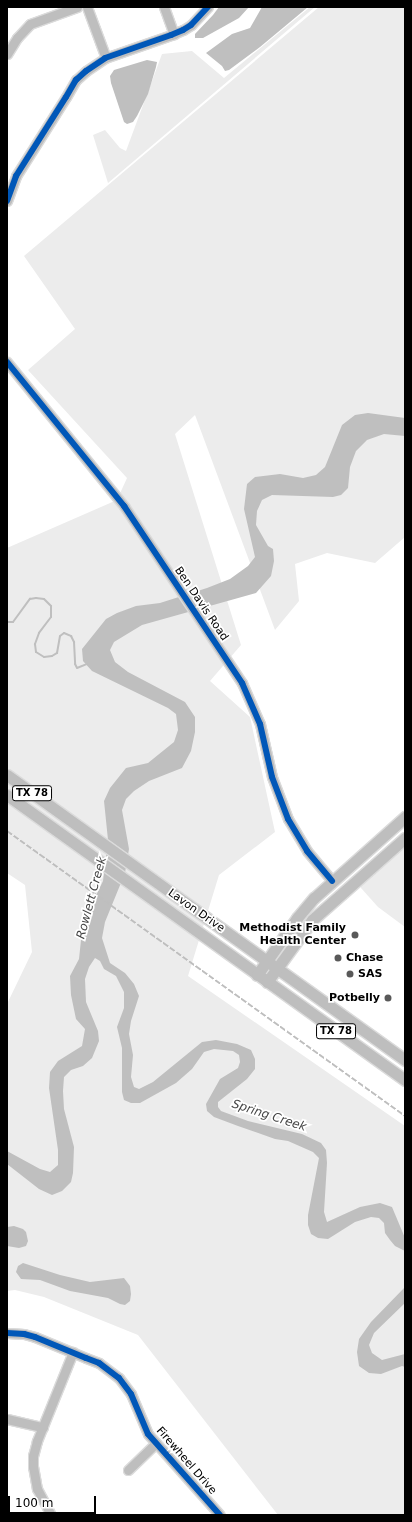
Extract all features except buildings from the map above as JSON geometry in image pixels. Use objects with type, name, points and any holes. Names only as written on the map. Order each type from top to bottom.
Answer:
[{"type":"main road","name":"Lavon Drive","points":[[7,775],[405,1060]]},
{"type":"main road","name":"Lavon Drive","points":[[7,796],[405,1080]]},
{"type":"main road","points":[[257,975],[297,918],[332,881],[405,818]]},
{"type":"main road","points":[[352,884],[349,875],[395,831],[405,818]]},
{"type":"main road","points":[[267,982],[312,920],[405,838]]},
{"type":"main road","points":[[329,1026],[343,1029],[379,1053],[385,1054],[390,1050]]},
{"type":"street","points":[[7,54],[17,38],[30,24],[76,7]]},
{"type":"street","points":[[87,7],[106,58]]},
{"type":"street","points":[[164,7],[174,34]]},
{"type":"street","points":[[7,201],[16,176],[76,80],[86,71],[106,58],[174,34],[190,26],[208,7]]},
{"type":"street","name":"Ben Davis Road","points":[[7,362],[124,506],[242,683],[256,713],[264,739],[272,776],[288,819],[307,851],[332,881]]},
{"type":"street","name":"Firewheel Drive","points":[[7,1333],[24,1334],[73,1352],[99,1363],[119,1378],[131,1394],[144,1426],[156,1443],[220,1515]]},
{"type":"street","points":[[51,1515],[37,1489],[33,1467],[35,1449],[42,1427],[73,1352]]},
{"type":"street","points":[[7,1419],[42,1427]]},
{"type":"street","points":[[128,1470],[156,1443]]},
{"type":"shaded area","points":[[219,7],[249,7],[239,18],[203,38],[195,38],[195,34]]},
{"type":"shaded area","points":[[262,7],[308,7],[260,47],[229,70],[225,71],[222,66],[206,53],[232,34],[250,28]]},
{"type":"shaded area","points":[[310,7],[315,7],[108,183],[93,135],[105,130],[120,148],[126,151],[162,54],[192,51],[224,78]]},
{"type":"shaded area","points":[[319,7],[405,7],[405,537],[375,563],[327,553],[295,564],[299,601],[275,630],[195,415],[175,434],[241,645],[210,681],[250,717],[275,832],[219,875],[188,976],[405,1126],[405,1515],[278,1515],[138,1335],[44,1297],[15,1290],[7,1291],[7,1004],[32,952],[25,885],[7,873],[7,548],[117,500],[127,478],[28,370],[75,329],[24,256]]},
{"type":"shaded area","points":[[147,60],[157,62],[148,94],[133,122],[127,124],[124,122],[110,76],[114,70]]},
{"type":"shaded area","points":[[368,413],[405,418],[405,436],[384,434],[367,440],[356,451],[350,467],[348,488],[341,495],[333,497],[272,495],[262,500],[257,511],[256,525],[268,546],[273,549],[274,561],[271,576],[256,593],[142,625],[114,642],[110,650],[115,662],[128,672],[185,702],[195,717],[195,732],[191,751],[182,768],[149,781],[134,791],[126,799],[122,810],[129,849],[125,873],[105,922],[102,938],[110,963],[125,973],[134,984],[139,996],[131,1021],[129,1034],[133,1055],[131,1077],[134,1087],[139,1089],[153,1082],[202,1042],[216,1040],[237,1044],[251,1050],[255,1059],[255,1069],[247,1079],[218,1102],[218,1107],[221,1111],[248,1121],[302,1134],[321,1143],[326,1150],[327,1163],[324,1212],[327,1222],[360,1207],[380,1203],[392,1207],[405,1238],[405,1251],[395,1246],[390,1240],[385,1233],[384,1223],[379,1218],[371,1217],[355,1222],[328,1239],[318,1238],[311,1234],[308,1225],[308,1215],[319,1158],[313,1152],[288,1141],[275,1139],[238,1126],[214,1117],[207,1111],[206,1104],[220,1079],[238,1068],[240,1062],[239,1055],[233,1051],[214,1049],[204,1052],[192,1069],[176,1083],[140,1103],[131,1103],[124,1100],[122,1092],[122,1048],[117,1027],[124,1008],[124,992],[116,976],[104,969],[100,961],[95,958],[89,967],[85,979],[86,1002],[98,1031],[99,1041],[92,1058],[83,1066],[71,1070],[64,1077],[64,1109],[74,1147],[73,1173],[71,1182],[62,1191],[52,1195],[39,1189],[7,1164],[7,1151],[40,1169],[50,1172],[58,1165],[58,1150],[49,1088],[50,1072],[58,1061],[82,1046],[85,1029],[76,1019],[71,995],[70,976],[79,959],[81,940],[89,910],[103,881],[108,840],[104,801],[110,788],[126,768],[148,763],[174,742],[178,730],[176,714],[168,708],[92,671],[83,661],[82,649],[106,619],[117,613],[136,606],[160,603],[207,588],[230,579],[248,566],[255,557],[244,509],[247,484],[255,477],[280,474],[303,478],[316,475],[325,467],[342,425],[355,415]]},
{"type":"shaded area","points":[[405,841],[405,927],[378,907],[361,888],[360,883]]},
{"type":"shaded area","points":[[14,1226],[23,1229],[26,1232],[28,1241],[26,1246],[19,1248],[7,1246],[7,1227]]},
{"type":"shaded area","points":[[23,1263],[60,1275],[90,1282],[124,1278],[130,1286],[130,1301],[125,1305],[120,1304],[108,1298],[70,1291],[40,1280],[21,1279],[16,1272],[18,1266]]},
{"type":"shaded area","points":[[405,1287],[405,1303],[374,1333],[369,1345],[372,1353],[382,1360],[405,1354],[405,1367],[402,1366],[381,1374],[369,1373],[359,1366],[357,1352],[359,1339],[371,1322]]},
{"type":"waterway","points":[[7,622],[13,622],[30,599],[44,599],[51,606],[51,617],[39,633],[35,644],[36,652],[44,657],[52,656],[57,653],[60,636],[64,633],[71,636],[74,642],[75,664],[77,668],[87,664]]},
{"type":"railway","points":[[7,831],[405,1116]]},
{"type":"cycle path","points":[[7,201],[16,176],[76,80],[105,58],[183,30],[191,25],[208,7]]},
{"type":"cycle path","points":[[7,362],[124,506],[242,683],[260,724],[272,777],[288,819],[307,851],[332,881]]},
{"type":"cycle path","points":[[7,1333],[24,1334],[35,1337],[99,1363],[119,1378],[131,1394],[148,1434],[220,1515]]},
{"type":"place","name":"Methodist Family Health Center","points":[[355,935]]},
{"type":"place","name":"Chase","points":[[338,958]]},
{"type":"place","name":"SAS","points":[[350,974]]},
{"type":"place","name":"Potbelly","points":[[388,998]]},
{"type":"water label","name":"Rowlett Creek","points":[[92,898]]},
{"type":"water label","name":"Spring Creek","points":[[269,1116]]}]
